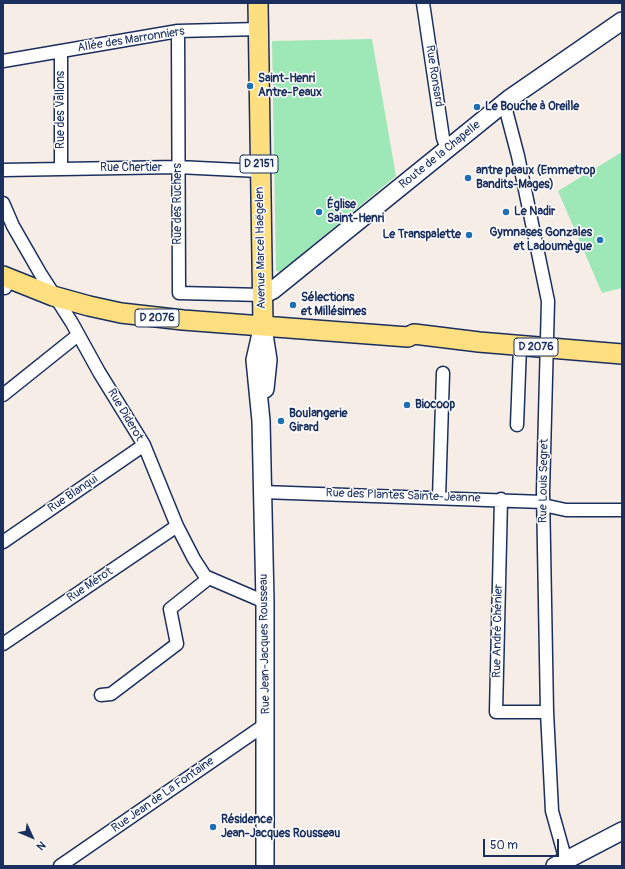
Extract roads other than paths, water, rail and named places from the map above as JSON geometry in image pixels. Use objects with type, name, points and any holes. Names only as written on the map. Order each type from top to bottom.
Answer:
[{"type":"main road","name":"Avenue Marcel Haëgelen","points":[[258,3],[259,171],[263,295],[262,324]]},
{"type":"main road","name":"Route de la Chapelle","points":[[263,295],[273,290],[502,105],[538,78],[622,21]]},
{"type":"main road","name":"D 2076","points":[[6,284],[89,306],[122,313],[183,320],[262,324],[408,337],[414,334],[520,346],[622,354]]},
{"type":"main road","name":"Rue Jean-Jacques Rousseau","points":[[262,324],[268,360],[261,421],[265,602],[265,866]]},
{"type":"main road","points":[[561,864],[622,831]]},
{"type":"street","name":"Rue Ronsard","points":[[423,3],[443,138],[447,149]]},
{"type":"street","name":"Allée des Marronniers","points":[[3,61],[178,31],[259,29]]},
{"type":"street","name":"Rue des Ruchers","points":[[178,31],[179,293],[263,295]]},
{"type":"street","name":"Rue des Vallons","points":[[61,52],[61,168]]},
{"type":"street","name":"Rue Louis Segret","points":[[502,105],[507,114],[518,156],[548,301],[543,503],[547,712],[552,811],[561,864]]},
{"type":"street","name":"Rue Chertier","points":[[3,170],[178,167],[259,171]]},
{"type":"street","name":"Rue Diderot","points":[[3,203],[12,226],[53,296],[72,323],[144,445],[177,526],[194,559],[205,576],[265,602]]},
{"type":"street","points":[[3,395],[78,335]]},
{"type":"street","points":[[517,425],[520,346]]},
{"type":"street","points":[[440,498],[443,373]]},
{"type":"street","name":"Rue Blanqui","points":[[3,542],[144,445]]},
{"type":"street","name":"Rue des Plantes Sainte-Jeanne","points":[[262,492],[501,499],[543,503],[566,510],[622,510]]},
{"type":"street","name":"Rue André Chénier","points":[[501,499],[496,712],[547,712]]},
{"type":"street","name":"Rue Mérot","points":[[3,644],[177,526]]},
{"type":"street","points":[[101,695],[110,694],[177,644],[170,609],[210,578]]},
{"type":"street","name":"Rue Jean de La Fontaine","points":[[60,866],[266,724]]},
{"type":"place","name":"Saint-Henri Antre-Peaux","points":[[250,86]]},
{"type":"place","name":"Le Bouche à Oreille","points":[[477,107]]},
{"type":"place","name":"antre peaux (Emmetrop Bandits-Mages)","points":[[468,178]]},
{"type":"place","name":"Église Saint-Henri","points":[[319,212]]},
{"type":"place","name":"Le Nadir","points":[[506,212]]},
{"type":"place","name":"Le Transpalette","points":[[469,235]]},
{"type":"place","name":"Gymnases Gonzales et Ladoumègue","points":[[600,240]]},
{"type":"place","name":"Sélections et Millésimes","points":[[293,305]]},
{"type":"place","name":"Biocoop","points":[[407,405]]},
{"type":"place","name":"Boulangerie Girard","points":[[281,421]]},
{"type":"place","name":"Résidence Jean-Jacques Rousseau","points":[[213,827]]}]
